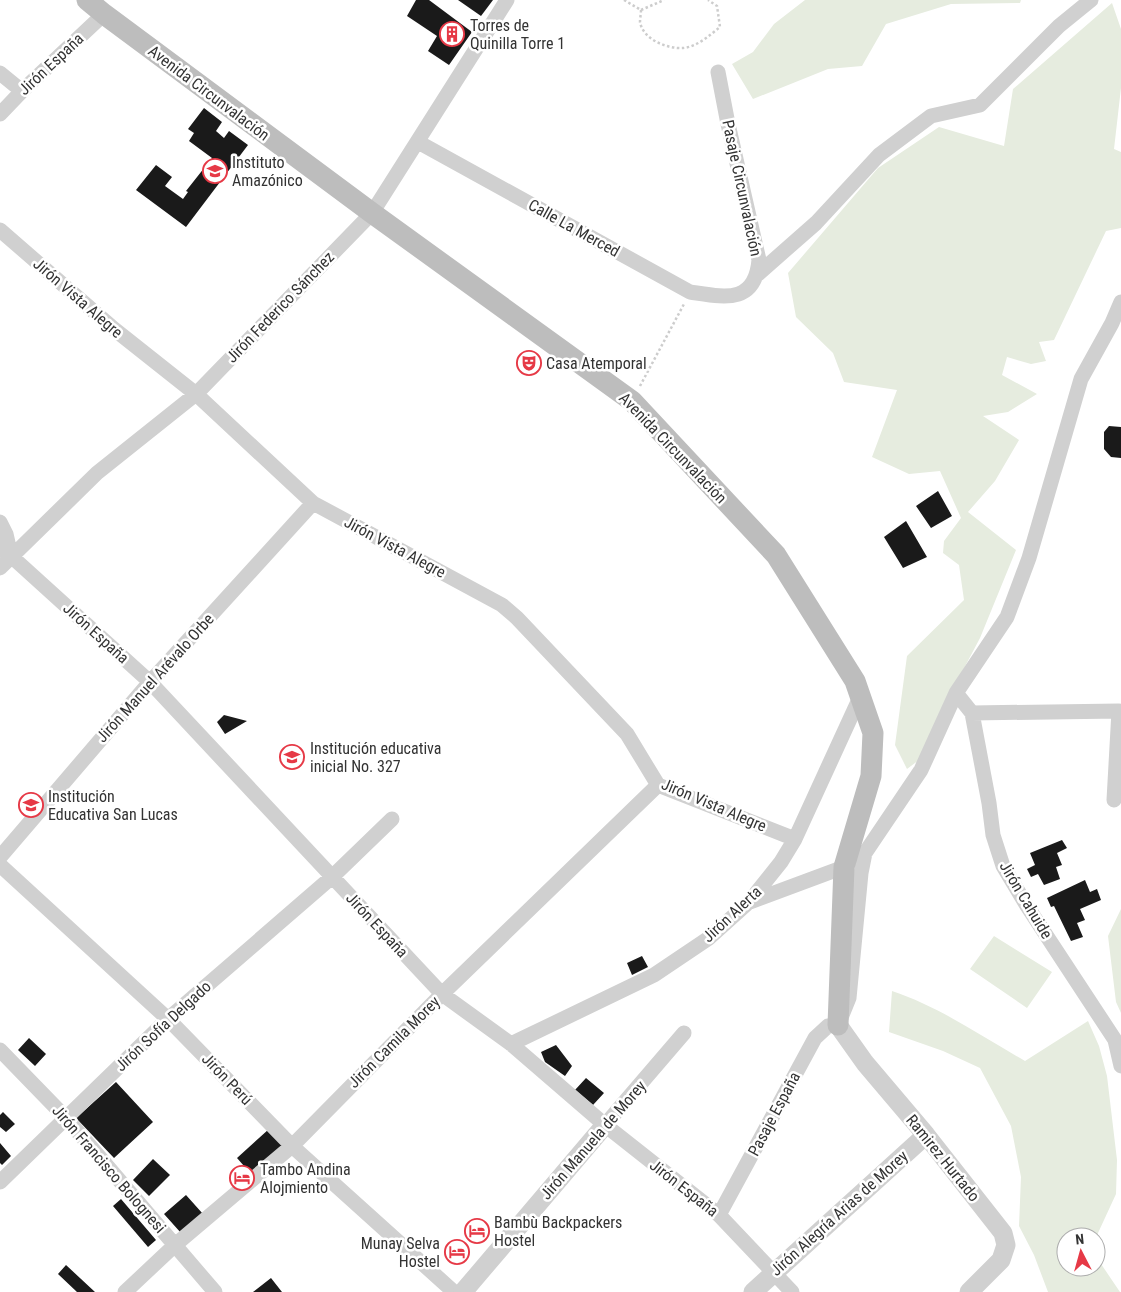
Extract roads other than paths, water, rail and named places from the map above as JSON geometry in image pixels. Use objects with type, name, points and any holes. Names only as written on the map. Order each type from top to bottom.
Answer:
[{"type":"main road","name":"Avenida Circunvalación","points":[[87,0],[372,213],[632,402],[776,555],[856,681],[873,733],[871,776],[844,867],[838,1025]]},
{"type":"street","name":"Jirón Federico Sánchez","points":[[0,568],[6,552],[97,473],[196,394],[372,213],[507,0]]},
{"type":"street","points":[[758,274],[816,223],[879,155],[931,116],[980,105],[1059,26],[1091,0]]},
{"type":"street","name":"Jirón España","points":[[0,114],[104,14]]},
{"type":"street","name":"Pasaje Circunvalación","points":[[718,72],[759,260],[758,274],[752,286],[736,295]]},
{"type":"street","points":[[0,73],[22,91]]},
{"type":"street","name":"Calle La Merced","points":[[418,142],[690,292],[718,296],[736,295]]},
{"type":"street","name":"Jirón Vista Alegre","points":[[0,230],[114,329],[196,394],[313,503],[502,605],[517,618],[627,734],[658,785],[795,839]]},
{"type":"street","points":[[838,1025],[850,998],[860,873],[865,853],[921,770],[956,693],[1007,617],[1029,558],[1081,379],[1121,302]]},
{"type":"street","name":"Jirón Manuel Arévalo Orbe","points":[[0,857],[150,682],[313,503]]},
{"type":"street","points":[[0,522],[6,534],[6,552]]},
{"type":"street","name":"Jirón España","points":[[6,552],[150,682],[442,994],[512,1044],[605,1125],[719,1215],[792,1292]]},
{"type":"street","name":"Jirón Cahuide","points":[[956,693],[972,714],[989,803],[993,836],[1003,866],[1027,906],[1118,1039],[1121,1066]]},
{"type":"street","name":"Jirón Alerta","points":[[512,1044],[654,975],[709,938],[749,902],[781,862],[795,839],[861,695]]},
{"type":"street","points":[[972,714],[1120,708],[1114,800]]},
{"type":"street","name":"Jirón Camila Morey","points":[[126,1292],[174,1245],[292,1146],[442,994],[658,785]]},
{"type":"street","name":"Jirón Sofía Delgado","points":[[0,1182],[168,1019],[332,877],[392,819]]},
{"type":"street","name":"Jirón Perú","points":[[0,865],[168,1019],[292,1146],[454,1292]]},
{"type":"street","points":[[749,902],[844,867]]},
{"type":"street","name":"Ramirez Hurtado","points":[[838,1025],[865,1063],[926,1135],[1003,1233],[1006,1245],[1001,1260],[969,1292]]},
{"type":"street","name":"Pasaje España","points":[[719,1215],[815,1038],[828,1026],[838,1025]]},
{"type":"street","name":"Jirón Manuela de Morey","points":[[463,1292],[684,1033]]},
{"type":"street","name":"Jirón Francisco Bolognesi","points":[[0,1050],[66,1118],[215,1292]]},
{"type":"street","name":"Jirón Alegría Arias de Morey","points":[[753,1292],[926,1135]]},
{"type":"place","name":"Torres de Quinilla Torre 1","points":[[452,34]]},
{"type":"place","name":"Instituto Amazónico","points":[[215,171]]},
{"type":"place","name":"Casa Atemporal","points":[[529,363]]},
{"type":"place","name":"Institución educativa inicial No. 327","points":[[292,757]]},
{"type":"place","name":"Institución Educativa San Lucas","points":[[31,805]]},
{"type":"place","name":"Tambo Andina Alojmiento","points":[[242,1178]]},
{"type":"place","name":"Bambù Backpackers Hostel","points":[[477,1231]]},
{"type":"place","name":"Munay Selva Hostel","points":[[457,1252]]}]
